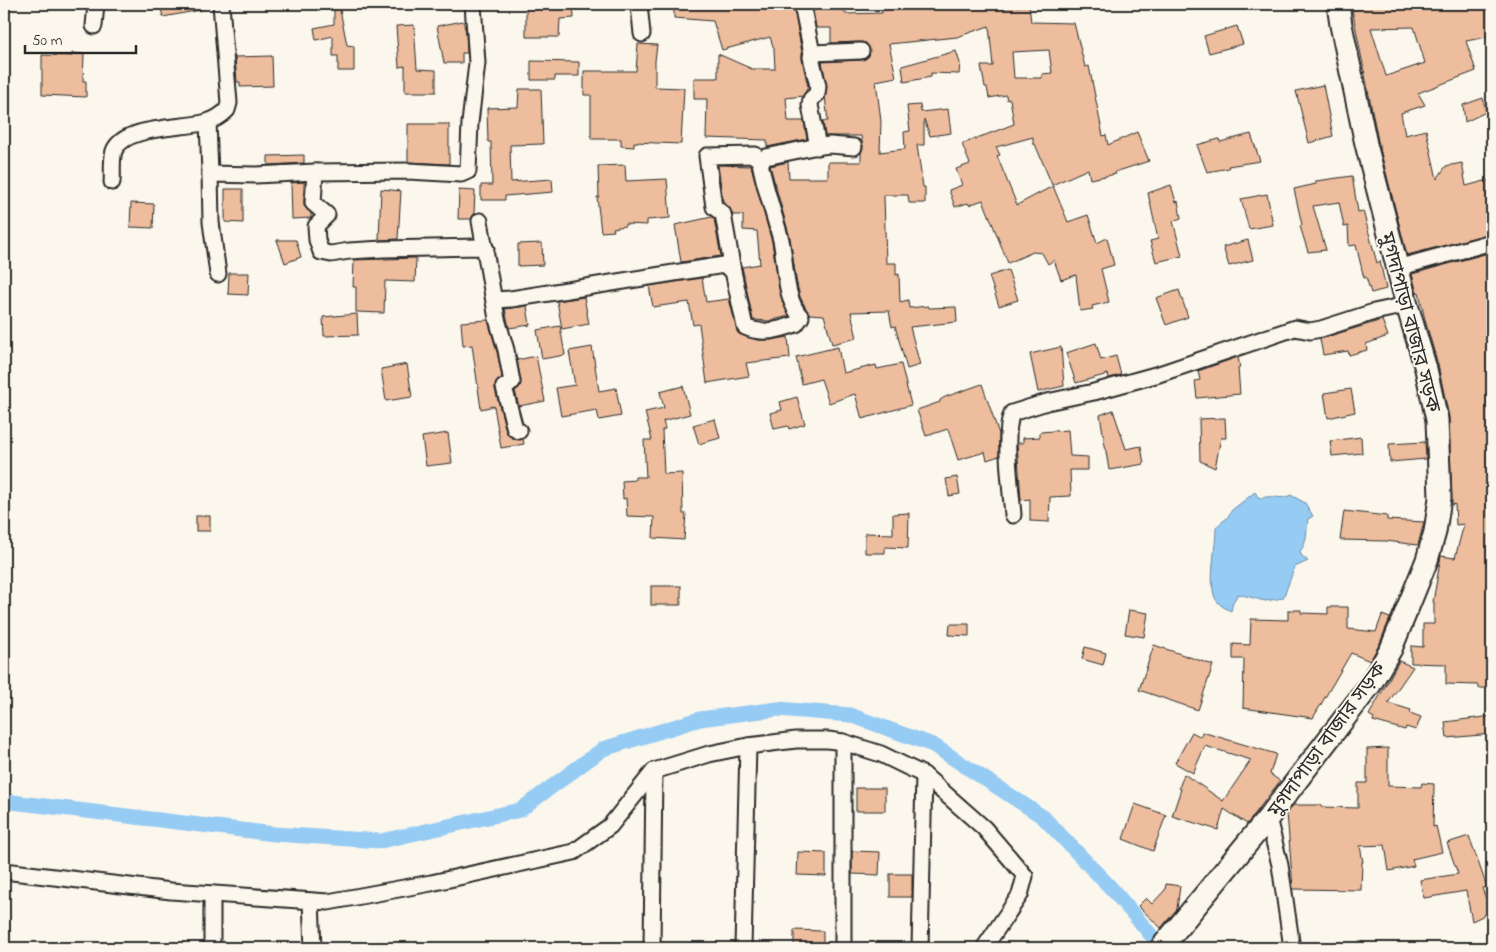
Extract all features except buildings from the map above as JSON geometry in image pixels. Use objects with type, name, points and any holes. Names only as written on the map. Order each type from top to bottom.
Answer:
[{"type":"street","points":[[94,26],[96,4]]},
{"type":"street","points":[[112,182],[114,152],[119,142],[142,132],[208,122],[227,110],[229,103],[221,4]]},
{"type":"street","points":[[210,174],[256,175],[408,170],[462,174],[468,171],[470,123],[477,63],[473,4]]},
{"type":"street","points":[[639,4],[642,34]]},
{"type":"street","points":[[802,4],[818,86],[817,94],[811,99],[810,104],[818,146]]},
{"type":"street","name":"মুগদাপাড়া বাজার সড়ক","points":[[1161,948],[1268,818],[1370,685],[1390,649],[1427,560],[1435,532],[1440,498],[1437,420],[1426,369],[1397,268],[1366,144],[1338,4]]},
{"type":"street","points":[[812,53],[861,50]]},
{"type":"street","points":[[208,122],[211,222],[218,274]]},
{"type":"street","points":[[760,162],[766,157],[818,146],[854,147]]},
{"type":"street","points":[[707,156],[755,156],[760,162],[765,188],[781,242],[791,296],[795,311],[801,317],[796,324],[766,332],[753,331],[745,327],[733,271],[723,214],[714,207],[707,156]]},
{"type":"street","points":[[315,172],[313,203],[327,215],[316,226],[317,240],[321,252],[330,254],[349,251],[422,247],[478,247],[486,249]]},
{"type":"street","points":[[480,221],[496,319],[506,350],[512,382],[504,387],[515,428],[518,431]]},
{"type":"street","points":[[1397,268],[1492,242]]},
{"type":"street","points":[[494,300],[512,299],[724,265],[733,271]]},
{"type":"street","points":[[1013,515],[1008,456],[1012,413],[1047,402],[1094,392],[1159,374],[1295,328],[1310,331],[1321,329],[1374,312],[1407,305]]},
{"type":"street","points":[[4,871],[212,894],[328,902],[422,885],[574,852],[610,826],[654,771],[710,754],[748,746],[796,740],[828,740],[843,742],[881,754],[924,775],[984,828],[1025,876],[1020,895],[984,948]]},
{"type":"street","points":[[843,742],[843,948]]},
{"type":"street","points":[[743,948],[748,746]]},
{"type":"street","points":[[652,948],[654,771]]},
{"type":"street","points":[[920,948],[924,775]]},
{"type":"street","points":[[1268,818],[1280,865],[1292,948]]},
{"type":"street","points":[[212,894],[212,948]]},
{"type":"street","points":[[311,901],[313,948]]},
{"type":"water","points":[[1255,492],[1258,497],[1262,498],[1287,497],[1291,495],[1305,503],[1313,516],[1308,519],[1306,540],[1300,551],[1301,555],[1308,561],[1295,567],[1283,598],[1265,601],[1238,594],[1233,602],[1231,611],[1223,607],[1214,595],[1212,571],[1216,527],[1227,518],[1232,510]]},
{"type":"waterway","points":[[4,801],[274,834],[381,841],[520,810],[603,749],[700,719],[778,709],[850,715],[933,745],[1043,817],[1112,889],[1162,948]]}]
